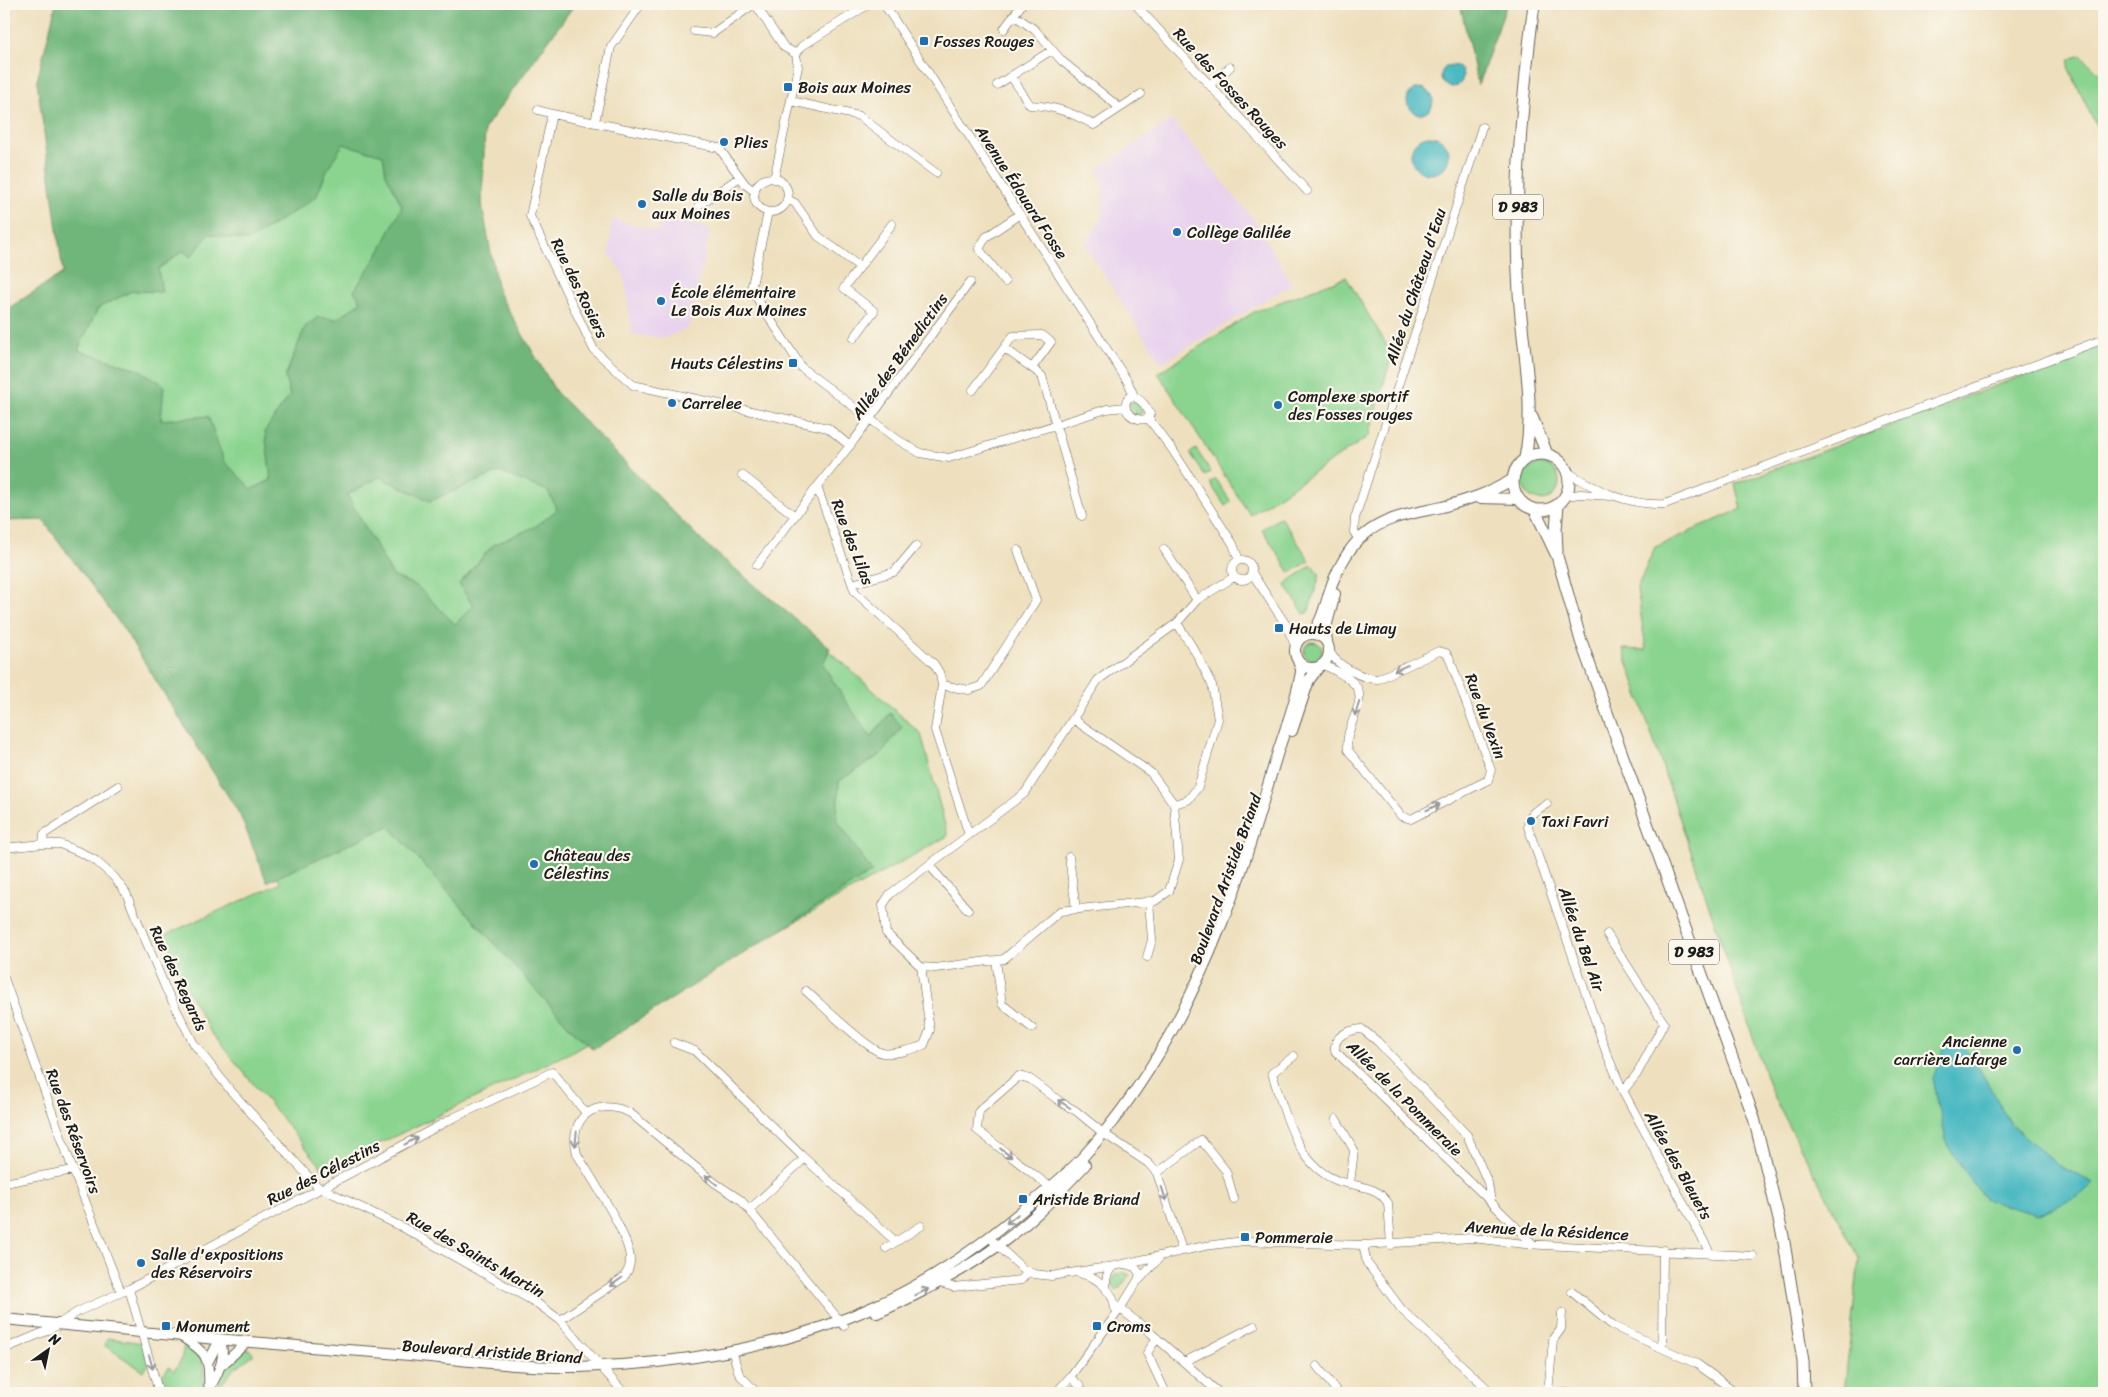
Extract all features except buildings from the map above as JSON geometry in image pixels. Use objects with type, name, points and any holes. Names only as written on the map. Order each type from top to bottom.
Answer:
[{"type":"main road","name":"D 983","points":[[1525,458],[1530,410],[1519,292],[1518,220],[1520,148],[1534,4]]},
{"type":"main road","name":"D 983","points":[[1530,410],[1547,454]]},
{"type":"main road","points":[[1547,454],[1566,471],[1569,488],[1562,500],[1551,508],[1535,510],[1519,499],[1514,489],[1513,479],[1518,465],[1525,458],[1532,455],[1547,454]]},
{"type":"main road","points":[[1343,562],[1325,631],[1330,652],[1328,660],[1321,666],[1308,668],[1298,661],[1295,654],[1296,647],[1300,639],[1317,625],[1334,579],[1343,562],[1359,540],[1372,529],[1388,520],[1473,498],[1492,491],[1513,479]]},
{"type":"main road","points":[[1473,498],[1519,499]]},
{"type":"main road","name":"D 983","points":[[1557,556],[1556,530],[1562,500]]},
{"type":"main road","name":"D 983","points":[[1535,510],[1557,556],[1580,641],[1754,1118],[1784,1236],[1804,1361],[1804,1393]]},
{"type":"main road","points":[[1307,635],[1317,634],[1327,641]]},
{"type":"main road","name":"Boulevard Aristide Briand","points":[[842,1324],[902,1292],[990,1237],[1050,1188],[1106,1135],[1168,1040],[1210,953],[1241,873],[1290,714],[1301,673],[1298,661]]},
{"type":"main road","name":"Boulevard Aristide Briand","points":[[4,1319],[275,1345],[528,1365],[604,1369],[732,1353],[870,1316],[940,1283],[997,1246],[1039,1212],[1081,1169],[1164,1057],[1205,980],[1239,895],[1309,680],[1321,666]]},
{"type":"street","points":[[595,122],[611,47],[641,4]]},
{"type":"street","points":[[694,31],[713,33],[754,4],[784,46],[796,54]]},
{"type":"street","points":[[774,179],[798,67],[796,54],[802,46],[869,4]]},
{"type":"street","name":"Avenue Édouard Fosse","points":[[884,4],[1130,385],[1134,396]]},
{"type":"street","points":[[1004,29],[1022,4]]},
{"type":"street","name":"Rue des Fosses Rouges","points":[[1135,4],[1308,191]]},
{"type":"street","points":[[1014,15],[1035,30],[1062,61],[1120,108]]},
{"type":"street","points":[[997,85],[1052,50]]},
{"type":"street","points":[[1210,85],[1230,67]]},
{"type":"street","points":[[1011,76],[1030,105],[1050,106],[1068,111],[1094,125],[1141,94]]},
{"type":"street","points":[[791,101],[859,116],[936,173]]},
{"type":"street","points":[[538,110],[719,148],[740,177],[754,192]]},
{"type":"street","name":"Rue des Rosiers","points":[[552,114],[530,216],[594,350],[633,385],[828,428],[850,446]]},
{"type":"street","name":"Allée du Château d'Eau","points":[[1359,540],[1354,532],[1355,518],[1482,127]]},
{"type":"street","points":[[699,205],[740,177]]},
{"type":"street","points":[[774,179],[783,184],[788,193],[787,199],[778,211],[768,212],[759,207],[754,197],[754,192],[760,183],[774,179]]},
{"type":"street","points":[[787,199],[795,203],[818,236],[860,267]]},
{"type":"street","points":[[768,212],[752,284],[753,292],[802,368],[914,451],[949,458],[1107,410],[1124,407]]},
{"type":"street","points":[[1005,282],[979,249],[986,237],[1020,214]]},
{"type":"street","points":[[854,338],[874,311],[844,288],[892,224]]},
{"type":"street","name":"Allée des Bénedictins","points":[[850,446],[970,282]]},
{"type":"street","points":[[973,390],[1013,336],[1042,335],[1051,342],[1032,368]]},
{"type":"street","points":[[1566,471],[1615,497],[1635,503],[1665,504],[2104,339]]},
{"type":"street","points":[[1004,348],[1042,376],[1082,516]]},
{"type":"street","points":[[1124,407],[1129,397],[1134,396],[1142,401],[1147,408],[1150,414],[1148,418]]},
{"type":"street","points":[[1124,407],[1127,412],[1138,420],[1148,418]]},
{"type":"street","points":[[1148,418],[1160,430],[1177,456],[1233,544],[1239,560]]},
{"type":"street","name":"Rue des Lilas","points":[[850,446],[817,487],[855,592],[934,664],[940,674],[942,685]]},
{"type":"street","points":[[742,475],[794,516]]},
{"type":"street","points":[[757,565],[817,487]]},
{"type":"street","points":[[1562,500],[1580,494],[1615,497]]},
{"type":"street","points":[[852,584],[894,572],[916,546]]},
{"type":"street","points":[[1164,549],[1197,600]]},
{"type":"street","points":[[969,835],[935,730],[942,685],[969,690],[981,686],[1036,600],[1018,550]]},
{"type":"street","points":[[1239,560],[1248,562],[1252,567],[1252,573],[1286,625],[1296,647]]},
{"type":"street","points":[[1239,560],[1232,567],[1234,577],[1239,580],[1245,580],[1252,573]]},
{"type":"street","points":[[806,991],[867,1044],[883,1053],[914,1050],[924,1045],[930,1030],[921,967],[886,933],[883,905],[890,894],[1025,793],[1098,680],[1177,623],[1197,600],[1234,577]]},
{"type":"street","points":[[1174,804],[1188,800],[1198,787],[1218,719],[1212,685],[1196,653],[1177,623]]},
{"type":"street","points":[[1286,625],[1298,635],[1307,635]]},
{"type":"street","name":"Rue du Vexin","points":[[1321,666],[1330,668],[1356,683],[1360,689],[1359,703],[1346,741],[1348,750],[1401,816],[1412,819],[1488,780],[1491,770],[1446,653],[1439,652],[1378,679],[1368,679],[1338,661],[1330,652]]},
{"type":"street","points":[[921,967],[935,968],[1004,959],[1060,911],[1155,901],[1169,891],[1179,860],[1174,804],[1151,773],[1073,719]]},
{"type":"street","points":[[44,844],[44,834],[118,786]]},
{"type":"street","name":"Allée du Bel Air","points":[[1547,804],[1531,814],[1528,819],[1528,827],[1606,1052],[1623,1091]]},
{"type":"street","name":"Rue des Regards","points":[[4,848],[60,844],[96,861],[114,876],[126,893],[164,987],[194,1044],[231,1091],[317,1186],[321,1188]]},
{"type":"street","points":[[1069,856],[1076,909]]},
{"type":"street","points":[[929,865],[968,910]]},
{"type":"street","points":[[1147,957],[1152,940],[1149,902]]},
{"type":"street","points":[[1607,934],[1664,1023],[1637,1074],[1623,1091]]},
{"type":"street","points":[[996,960],[1002,1004],[1032,1028]]},
{"type":"street","name":"Rue des Réservoirs","points":[[4,978],[74,1170],[141,1331],[159,1393]]},
{"type":"street","name":"Allée de la Pommeraie","points":[[1491,1202],[1488,1183],[1467,1135],[1377,1041],[1362,1029],[1350,1030],[1339,1037],[1334,1045],[1335,1052],[1533,1244]]},
{"type":"street","points":[[674,1043],[695,1052],[804,1159],[895,1241]]},
{"type":"street","points":[[1294,1056],[1272,1073],[1292,1134],[1312,1162],[1325,1174],[1336,1181],[1377,1192],[1388,1202],[1391,1245]]},
{"type":"street","name":"Rue des Célestins","points":[[4,1349],[61,1324],[79,1311],[125,1290],[453,1118],[552,1072],[586,1113]]},
{"type":"street","points":[[1050,1188],[977,1130],[980,1111],[1019,1076],[1030,1079],[1076,1111],[1106,1135],[1148,1163],[1157,1173],[1182,1250]]},
{"type":"street","name":"Allée des Bleuets","points":[[1623,1091],[1710,1253]]},
{"type":"street","points":[[560,1320],[623,1278],[629,1269],[630,1259],[612,1211],[577,1154],[576,1136],[586,1113],[605,1106],[618,1107],[630,1113],[715,1183],[741,1200],[842,1324]]},
{"type":"street","points":[[1336,1120],[1354,1150],[1350,1184]]},
{"type":"street","points":[[1157,1173],[1202,1140],[1226,1171],[1234,1199]]},
{"type":"street","points":[[750,1209],[804,1159]]},
{"type":"street","points":[[4,1183],[74,1170]]},
{"type":"street","name":"Rue des Saints Martin","points":[[321,1188],[402,1227],[538,1304],[560,1320],[624,1393]]},
{"type":"street","points":[[886,1248],[921,1226]]},
{"type":"street","points":[[990,1237],[1018,1266],[1028,1272],[1051,1276],[1131,1264],[1140,1274],[1138,1280]]},
{"type":"street","name":"Avenue de la Résidence","points":[[1124,1264],[1182,1250],[1244,1241],[1391,1245],[1472,1238],[1533,1244],[1753,1256]]},
{"type":"street","points":[[1363,1245],[1367,1263],[1402,1310],[1492,1393]]},
{"type":"street","points":[[1662,1348],[1663,1250]]},
{"type":"street","points":[[1056,1393],[1070,1377],[1138,1280],[1161,1256]]},
{"type":"street","points":[[1114,1266],[1107,1277],[1109,1293],[1117,1310],[1157,1338],[1219,1393]]},
{"type":"street","points":[[940,1283],[953,1287],[1021,1280],[1028,1272]]},
{"type":"street","points":[[1078,1273],[1094,1278],[1109,1293],[1120,1299],[1127,1296]]},
{"type":"street","points":[[1572,1292],[1613,1326],[1697,1364],[1737,1393]]},
{"type":"street","points":[[1548,1393],[1553,1340],[1562,1329],[1562,1313]]},
{"type":"street","points":[[1184,1362],[1254,1326]]},
{"type":"street","points":[[177,1335],[203,1352],[208,1362],[209,1392]]},
{"type":"street","points":[[1157,1338],[1147,1353],[1166,1393]]},
{"type":"street","points":[[208,1362],[220,1339]]},
{"type":"street","points":[[209,1392],[222,1365],[224,1352],[220,1339]]},
{"type":"street","points":[[222,1365],[247,1342]]},
{"type":"street","points":[[732,1353],[739,1374],[757,1393]]},
{"type":"street","points":[[1317,1366],[1338,1393]]},
{"type":"street","points":[[1070,1377],[1079,1385],[1082,1393]]},
{"type":"street","points":[[1562,1393],[1581,1393]]},
{"type":"shaded area","name":"Collège Galilée","points":[[1172,120],[1254,220],[1292,284],[1161,363],[1085,245],[1102,216],[1104,193],[1097,169]]},
{"type":"shaded area","name":"École élémentaire Le Bois Aux Moines","points":[[663,217],[710,229],[689,328],[664,338],[632,334],[624,275],[609,253],[612,219],[658,231]]},
{"type":"green space","name":"Château des Célestins","points":[[56,4],[575,4],[485,128],[482,204],[498,292],[556,392],[703,542],[830,648],[823,664],[844,699],[871,737],[890,713],[902,727],[879,756],[839,781],[837,820],[872,872],[593,1049],[572,1030],[389,826],[267,882],[240,815],[123,628],[43,520],[4,521],[4,311],[63,273],[37,81]],"holes":[[[343,144],[383,155],[386,174],[402,206],[381,249],[354,291],[361,302],[337,319],[318,317],[305,327],[285,377],[290,395],[265,431],[271,480],[252,489],[224,461],[208,416],[161,420],[164,385],[140,370],[78,350],[98,308],[132,291],[162,292],[158,269],[183,251],[191,257],[209,234],[248,241],[316,197],[328,168]],[[499,472],[548,491],[557,510],[536,526],[493,545],[459,584],[473,606],[455,624],[417,586],[393,576],[347,495],[379,477],[430,501]]]},
{"type":"green space","points":[[1460,4],[1507,4],[1478,85]]},
{"type":"green space","points":[[2081,55],[2104,78],[2104,142],[2069,69],[2070,59]]},
{"type":"green space","name":"Château des Célestins","points":[[480,129],[477,209],[497,300],[562,406],[701,547],[842,662],[921,734],[948,836],[569,1053],[324,1170],[209,1030],[182,980],[165,935],[281,883],[4,359],[258,144]]},
{"type":"green space","name":"Complexe sportif des Fosses rouges","points":[[1346,277],[1392,354],[1369,436],[1250,515],[1158,373],[1254,312]]},
{"type":"green space","points":[[2104,345],[2104,1393],[1844,1393],[1859,1259],[1771,1091],[1623,649],[1646,650],[1637,588],[1655,547],[1741,509],[1735,484]]},
{"type":"green space","points":[[1132,401],[1136,402],[1142,410],[1141,414],[1137,415],[1128,405]]},
{"type":"green space","points":[[1196,449],[1211,472],[1205,476],[1190,453]]},
{"type":"green space","points":[[1541,464],[1548,465],[1554,469],[1558,475],[1558,489],[1554,495],[1548,499],[1541,500],[1534,499],[1528,495],[1524,489],[1523,482],[1524,475],[1528,469],[1534,465]]},
{"type":"green space","points":[[1216,479],[1231,502],[1225,506],[1210,483]]},
{"type":"green space","points":[[1281,517],[1310,561],[1290,573],[1262,529]]},
{"type":"green space","points":[[1312,565],[1320,575],[1308,613],[1304,614],[1285,584]]},
{"type":"green space","points":[[1313,642],[1319,645],[1322,651],[1319,657],[1313,660],[1307,657],[1304,651],[1307,645]]},
{"type":"green space","points":[[1124,1272],[1130,1275],[1117,1291],[1113,1286],[1114,1277]]},
{"type":"green space","points":[[108,1338],[143,1343],[148,1364],[143,1371],[104,1345]]},
{"type":"green space","points":[[184,1345],[192,1347],[201,1357],[204,1393],[179,1393],[159,1380],[169,1367],[174,1371],[181,1360]]},
{"type":"green space","points":[[249,1349],[254,1354],[233,1370],[220,1386],[218,1385],[233,1358]]},
{"type":"water","points":[[1452,65],[1460,68],[1463,76],[1460,84],[1452,87],[1444,84],[1441,76],[1444,68]]},
{"type":"water","points":[[1420,88],[1429,92],[1433,101],[1429,110],[1420,114],[1411,110],[1407,101],[1411,92]]},
{"type":"water","points":[[1430,136],[1443,142],[1449,155],[1443,168],[1430,174],[1417,168],[1411,155],[1417,142]]},
{"type":"water","points":[[1950,1037],[1961,1044],[1976,1063],[2011,1124],[2056,1164],[2093,1183],[2077,1197],[2038,1215],[1985,1200],[1947,1145],[1933,1078]]},
{"type":"place","name":"Fosses Rouges","points":[[924,41]]},
{"type":"place","name":"Bois aux Moines","points":[[788,87]]},
{"type":"place","name":"Plies","points":[[724,142]]},
{"type":"place","name":"Salle du Bois aux Moines","points":[[642,204]]},
{"type":"place","name":"Collège Galilée","points":[[1177,232]]},
{"type":"place","name":"École élémentaire Le Bois Aux Moines","points":[[661,301]]},
{"type":"place","name":"Hauts Célestins","points":[[793,363]]},
{"type":"place","name":"Carrelee","points":[[672,403]]},
{"type":"place","name":"Complexe sportif des Fosses rouges","points":[[1278,405]]},
{"type":"place","name":"Hauts de Limay","points":[[1279,628]]},
{"type":"place","name":"Taxi Favri","points":[[1531,821]]},
{"type":"place","name":"Château des Célestins","points":[[534,864]]},
{"type":"place","name":"Ancienne carrière Lafarge","points":[[2017,1050]]},
{"type":"place","name":"Aristide Briand","points":[[1023,1199]]},
{"type":"place","name":"Pommeraie","points":[[1245,1237]]},
{"type":"place","name":"Salle d'expositions des Réservoirs","points":[[141,1263]]},
{"type":"place","name":"Monument","points":[[166,1326]]},
{"type":"place","name":"Croms","points":[[1097,1326]]}]
